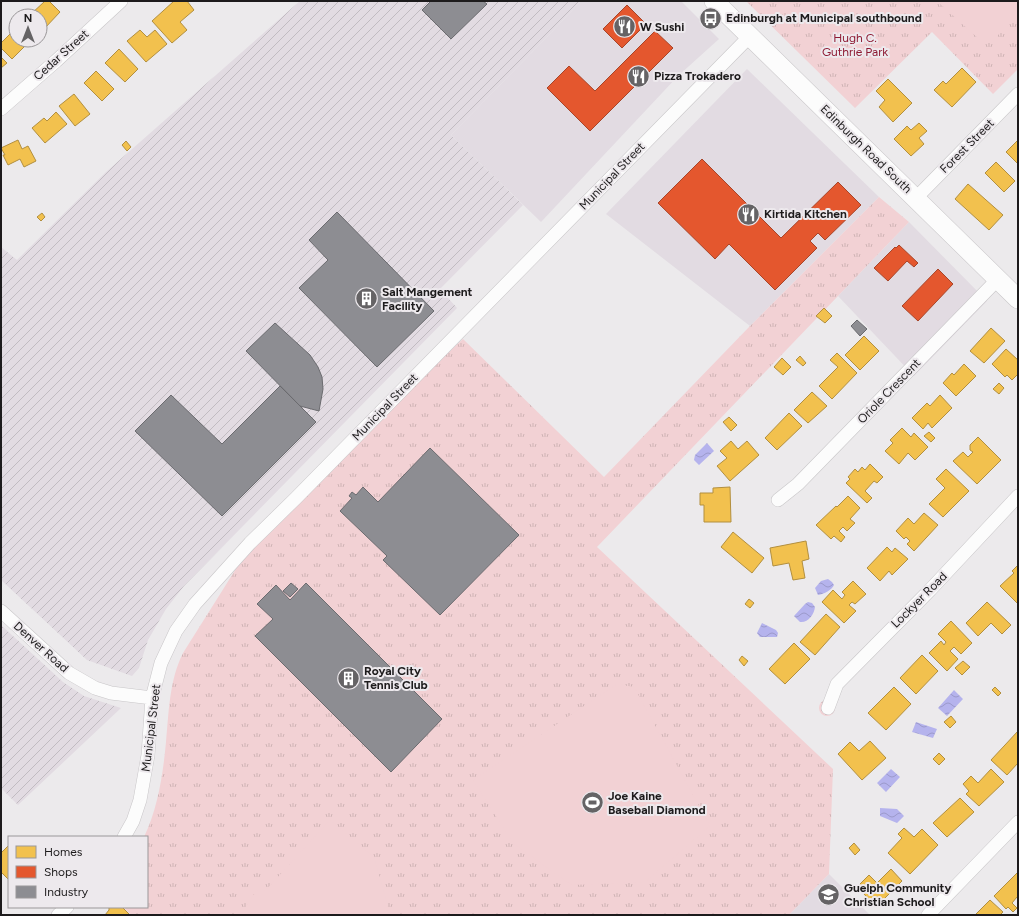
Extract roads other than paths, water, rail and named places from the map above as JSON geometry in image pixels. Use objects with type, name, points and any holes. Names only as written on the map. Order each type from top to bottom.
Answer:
[{"type":"main road","name":"Edinburgh Road South","points":[[714,1],[1018,299]]},
{"type":"street","name":"Cedar Street","points":[[1,109],[121,1]]},
{"type":"street","name":"Municipal Street","points":[[124,836],[140,800],[148,755],[152,698],[161,664],[176,631],[194,604],[250,543],[750,36]]},
{"type":"street","name":"Forest Street","points":[[916,198],[1018,94]]},
{"type":"street","name":"Oriole Crescent","points":[[778,500],[798,484],[998,279]]},
{"type":"street","name":"Lockyer Road","points":[[828,708],[837,684],[930,590],[1018,496]]},
{"type":"street","name":"Denver Road","points":[[1,611],[69,673],[95,688],[112,693],[152,698]]},
{"type":"street","points":[[928,915],[1018,822]]},
{"type":"water","points":[[707,443],[714,451],[699,465],[694,460],[695,455]]},
{"type":"water","points":[[828,579],[834,585],[832,589],[818,595],[815,588],[821,581]]},
{"type":"water","points":[[808,602],[812,603],[815,607],[813,613],[808,620],[800,622],[794,616]]},
{"type":"water","points":[[762,623],[776,630],[778,633],[777,637],[760,637],[757,633]]},
{"type":"water","points":[[954,690],[963,699],[947,716],[938,708]]},
{"type":"water","points":[[916,722],[937,729],[933,738],[912,732]]},
{"type":"water","points":[[891,769],[900,777],[886,792],[877,783]]},
{"type":"water","points":[[880,808],[897,809],[904,816],[897,823],[880,816]]},
{"type":"place","name":"Edinburgh at Municipal southbound","points":[[710,18]]},
{"type":"place","name":"W Sushi","points":[[624,27]]},
{"type":"place","name":"Pizza Trokadero","points":[[639,76]]},
{"type":"place","name":"Kirtida Kitchen","points":[[748,214]]},
{"type":"place","name":"Salt Mangement Facility","points":[[367,299]]},
{"type":"place","name":"Royal City Tennis Club","points":[[349,678]]},
{"type":"place","name":"Joe Kaine Baseball Diamond","points":[[592,803]]},
{"type":"place","name":"Guelph Community Christian School","points":[[829,895]]},
{"type":"park label","name":"Hugh C. Guthrie Park","points":[[855,45]]}]
